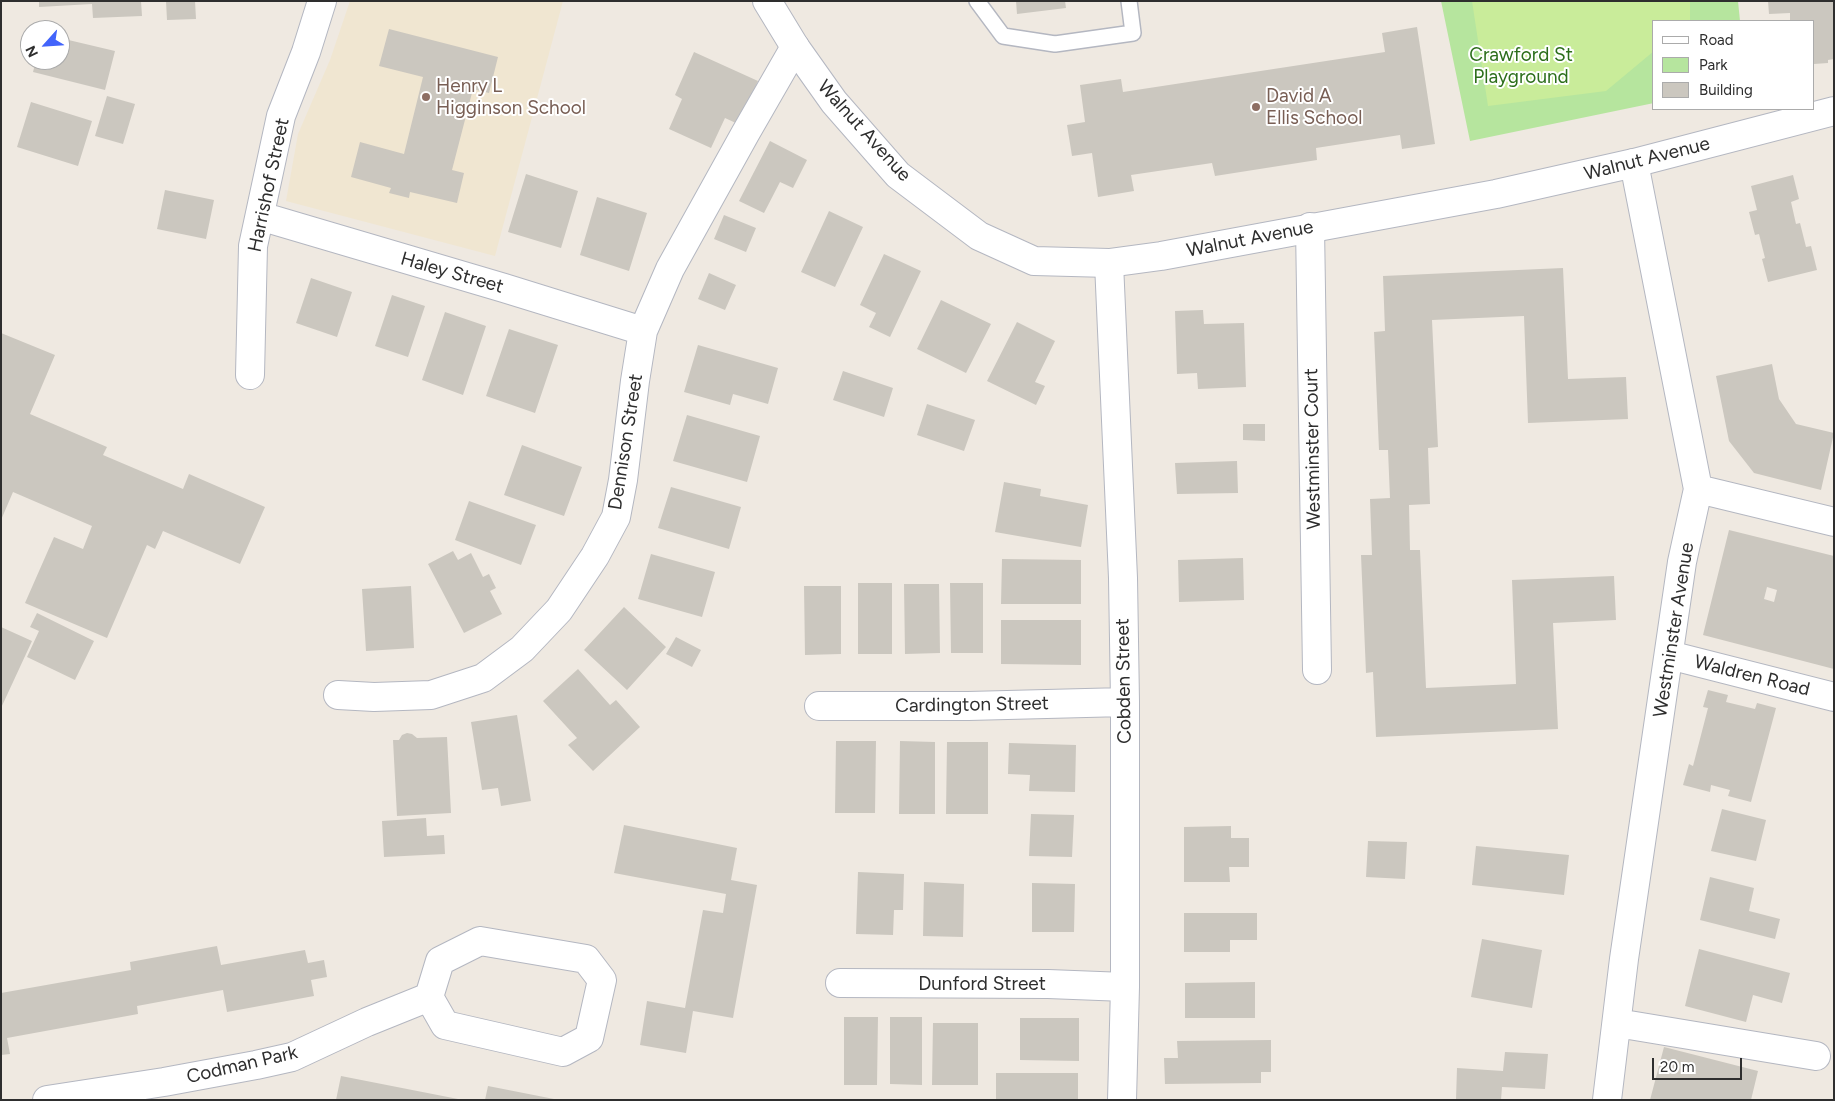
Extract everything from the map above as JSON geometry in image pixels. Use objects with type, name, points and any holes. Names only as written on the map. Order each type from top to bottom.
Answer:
[{"type":"street","name":"Harrishof Street","points":[[250,375],[253,246],[282,116],[306,52],[322,1]]},
{"type":"street","name":"Walnut Avenue","points":[[767,1],[795,47],[834,102],[898,175],[979,236],[1034,261],[1109,263],[1161,256],[1496,194],[1634,163],[1834,111]]},
{"type":"street","name":"Dennison Street","points":[[338,695],[374,697],[431,695],[484,678],[522,648],[559,610],[595,556],[616,517],[623,480],[643,331],[670,270],[744,134],[795,47]]},
{"type":"street","name":"Westminster Avenue","points":[[1606,1100],[1624,959],[1682,562],[1698,489],[1634,163]]},
{"type":"street","name":"Haley Street","points":[[260,216],[643,331]]},
{"type":"street","name":"Westminster Court","points":[[1310,228],[1317,670]]},
{"type":"street","name":"Cobden Street","points":[[1109,263],[1122,578],[1125,702],[1125,987],[1122,1100]]},
{"type":"street","points":[[1698,489],[1834,522]]},
{"type":"street","name":"Waldren Road","points":[[1669,655],[1834,697]]},
{"type":"street","name":"Cardington Street","points":[[819,706],[968,706],[1125,702]]},
{"type":"street","points":[[480,941],[586,959],[602,980],[589,1038],[563,1052],[445,1025],[428,997],[440,961],[480,941]]},
{"type":"street","name":"Dunford Street","points":[[840,983],[1048,984],[1125,987]]},
{"type":"street","name":"Codman Park","points":[[47,1100],[173,1080],[256,1065],[292,1056],[428,997]]},
{"type":"street","points":[[1617,1023],[1816,1056]]},
{"type":"lane","points":[[976,1],[1003,36],[1055,44],[1133,32],[1129,1]]},
{"type":"shaded area","name":"Henry L Higginson School","points":[[350,1],[563,1],[495,256],[286,201],[298,134],[330,60]]},
{"type":"green space","name":"Crawford St Playground","points":[[1441,1],[1738,1],[1740,20],[1652,20],[1652,103],[1470,141]]},
{"type":"green space","name":"Crawford St Playground","points":[[1472,1],[1690,1],[1690,20],[1652,20],[1652,53],[1606,91],[1488,106]]},
{"type":"building","points":[[39,1],[141,1],[142,16],[93,18],[92,4],[39,7]]},
{"type":"building","points":[[166,1],[195,1],[196,19],[167,20]]},
{"type":"building","points":[[1016,1],[1065,1],[1066,8],[1017,14]]},
{"type":"building","points":[[1768,1],[1834,1],[1834,59],[1828,60],[1828,63],[1815,64],[1815,20],[1790,20],[1790,13],[1769,14]]},
{"type":"building","name":"David A Ellis School","points":[[1417,27],[1435,144],[1402,149],[1400,135],[1316,148],[1317,160],[1215,176],[1212,163],[1131,175],[1134,191],[1098,197],[1092,153],[1072,156],[1067,125],[1085,122],[1080,85],[1121,79],[1123,92],[1385,52],[1382,33]]},
{"type":"building","points":[[389,29],[498,57],[489,93],[473,89],[452,170],[464,173],[457,203],[410,192],[409,198],[389,193],[391,188],[351,177],[360,142],[404,154],[423,77],[379,66]]},
{"type":"building","points":[[70,40],[115,51],[105,90],[33,72],[34,70],[70,70]]},
{"type":"building","points":[[694,52],[758,81],[738,124],[725,118],[711,148],[669,129],[682,99],[675,95]]},
{"type":"building","points":[[107,96],[135,104],[123,144],[95,136]]},
{"type":"building","points":[[31,102],[92,121],[78,166],[17,147]]},
{"type":"building","points":[[770,141],[807,160],[793,188],[780,182],[764,213],[739,201]]},
{"type":"building","points":[[526,174],[578,191],[561,248],[508,232]]},
{"type":"building","points":[[1793,175],[1799,199],[1791,202],[1796,224],[1800,223],[1806,247],[1811,246],[1817,270],[1768,282],[1762,259],[1765,258],[1759,234],[1755,235],[1749,212],[1757,210],[1751,186]]},
{"type":"building","points":[[165,190],[214,200],[206,239],[157,229]]},
{"type":"building","points":[[597,197],[647,213],[629,271],[580,255]]},
{"type":"building","points":[[829,211],[863,227],[835,287],[801,272]]},
{"type":"building","points":[[724,215],[756,228],[746,252],[714,239]]},
{"type":"building","points":[[884,254],[921,271],[890,337],[869,327],[876,313],[860,305]]},
{"type":"building","points":[[1563,268],[1568,379],[1626,377],[1628,419],[1528,423],[1524,316],[1432,320],[1438,447],[1428,448],[1430,504],[1409,505],[1410,550],[1420,550],[1426,688],[1516,684],[1512,580],[1614,576],[1616,620],[1553,623],[1558,729],[1376,737],[1373,672],[1366,673],[1361,555],[1372,555],[1370,499],[1390,498],[1388,450],[1379,450],[1374,332],[1385,331],[1383,276]]},
{"type":"building","points":[[709,273],[736,285],[725,310],[698,299]]},
{"type":"building","points":[[311,278],[352,292],[337,337],[296,323]]},
{"type":"building","points":[[392,295],[425,306],[408,357],[375,346]]},
{"type":"building","points":[[941,300],[991,324],[966,373],[917,349]]},
{"type":"building","points":[[1203,310],[1204,324],[1244,323],[1246,387],[1198,389],[1197,373],[1177,374],[1175,311]]},
{"type":"building","points":[[445,312],[486,326],[463,395],[422,380]]},
{"type":"building","points":[[1017,322],[1055,341],[1035,382],[1045,386],[1036,405],[987,381]]},
{"type":"building","points":[[509,329],[558,345],[535,413],[486,396]]},
{"type":"building","points":[[1,333],[55,355],[30,414],[107,447],[103,455],[183,489],[189,474],[265,507],[240,564],[163,531],[155,549],[147,545],[107,638],[25,603],[54,537],[83,549],[92,526],[13,492],[1,520]]},
{"type":"building","points":[[698,345],[778,368],[768,404],[733,394],[730,405],[684,392]]},
{"type":"building","points":[[1772,364],[1779,399],[1796,424],[1834,433],[1821,490],[1754,473],[1729,441],[1716,376]]},
{"type":"building","points":[[843,371],[893,388],[884,417],[833,400]]},
{"type":"building","points":[[927,404],[975,420],[964,451],[917,435]]},
{"type":"building","points":[[687,415],[760,436],[747,482],[673,461]]},
{"type":"building","points":[[1243,424],[1265,424],[1265,441],[1243,440]]},
{"type":"building","points":[[522,445],[582,467],[564,516],[504,495]]},
{"type":"building","points":[[1237,461],[1238,493],[1177,494],[1175,463]]},
{"type":"building","points":[[1004,482],[1041,489],[1040,496],[1088,505],[1081,547],[995,532]]},
{"type":"building","points":[[671,487],[741,507],[729,549],[658,528]]},
{"type":"building","points":[[469,501],[536,525],[521,565],[455,540]]},
{"type":"building","points":[[1729,530],[1834,556],[1834,669],[1703,635]],"holes":[[[1767,587],[1777,590],[1774,602],[1764,599]]]},
{"type":"building","points":[[453,551],[458,560],[471,553],[483,577],[489,574],[496,588],[490,591],[502,614],[464,633],[428,564]]},
{"type":"building","points":[[651,554],[715,572],[702,617],[638,599]]},
{"type":"building","points":[[1243,558],[1244,600],[1179,602],[1178,560]]},
{"type":"building","points":[[1002,559],[1081,560],[1081,604],[1001,604]]},
{"type":"building","points":[[858,583],[892,583],[892,654],[858,654]]},
{"type":"building","points":[[950,583],[983,583],[983,653],[951,653]]},
{"type":"building","points":[[904,584],[939,584],[940,653],[905,654]]},
{"type":"building","points":[[411,586],[414,648],[366,651],[362,589]]},
{"type":"building","points":[[804,586],[841,586],[841,654],[805,655]]},
{"type":"building","points":[[624,607],[666,647],[627,690],[584,650]]},
{"type":"building","points":[[37,613],[94,641],[75,680],[27,657],[39,631],[30,627]]},
{"type":"building","points":[[1001,620],[1081,620],[1081,665],[1001,664]]},
{"type":"building","points":[[1,627],[32,641],[1,708]]},
{"type":"building","points":[[676,637],[701,650],[692,667],[666,654]]},
{"type":"building","points":[[578,669],[610,705],[616,700],[640,727],[593,771],[568,745],[577,738],[543,701]]},
{"type":"building","points":[[1708,690],[1728,695],[1726,702],[1755,709],[1757,703],[1776,708],[1751,802],[1728,796],[1730,790],[1711,785],[1710,792],[1683,785],[1689,764],[1693,766],[1708,708],[1703,707]]},
{"type":"building","points":[[517,715],[531,801],[501,806],[498,788],[482,790],[471,722]]},
{"type":"building","points":[[407,733],[417,738],[447,737],[451,813],[397,816],[393,740],[399,740],[402,735]]},
{"type":"building","points":[[836,741],[876,741],[875,813],[835,813]]},
{"type":"building","points":[[900,741],[935,742],[935,814],[899,814]]},
{"type":"building","points":[[947,742],[988,742],[988,814],[946,814]]},
{"type":"building","points":[[1009,743],[1076,745],[1075,792],[1029,791],[1030,775],[1008,774]]},
{"type":"building","points":[[1722,809],[1766,820],[1756,861],[1711,851]]},
{"type":"building","points":[[1031,814],[1074,815],[1072,857],[1029,856]]},
{"type":"building","points":[[426,818],[427,836],[444,835],[445,854],[384,857],[382,821]]},
{"type":"building","points":[[624,825],[737,848],[731,880],[757,885],[733,1018],[693,1011],[686,1053],[640,1045],[647,1001],[685,1008],[703,910],[723,913],[726,894],[614,873]]},
{"type":"building","points":[[1231,826],[1231,838],[1249,838],[1249,867],[1229,867],[1230,882],[1184,882],[1184,827]]},
{"type":"building","points":[[1368,841],[1407,842],[1405,879],[1366,877]]},
{"type":"building","points":[[1476,846],[1569,855],[1564,895],[1472,885]]},
{"type":"building","points":[[858,872],[904,874],[903,910],[894,910],[893,935],[856,934]]},
{"type":"building","points":[[1710,877],[1754,888],[1749,911],[1780,919],[1775,939],[1700,920]]},
{"type":"building","points":[[924,882],[964,884],[963,937],[923,936]]},
{"type":"building","points":[[1032,883],[1075,884],[1074,932],[1032,932]]},
{"type":"building","points":[[1184,913],[1257,913],[1257,940],[1230,940],[1230,952],[1184,952]]},
{"type":"building","points":[[1482,939],[1542,950],[1532,1008],[1471,997]]},
{"type":"building","points":[[217,946],[221,965],[305,950],[308,963],[324,960],[327,977],[311,980],[314,996],[227,1012],[223,990],[137,1006],[138,1014],[7,1038],[10,1054],[1,1055],[1,993],[131,970],[130,962]]},
{"type":"building","points":[[1699,949],[1790,973],[1782,1003],[1753,995],[1746,1022],[1685,1006]]},
{"type":"building","points":[[1255,982],[1255,1018],[1185,1018],[1185,983]]},
{"type":"building","points":[[844,1017],[878,1017],[877,1085],[844,1085]]},
{"type":"building","points":[[890,1017],[922,1017],[922,1085],[890,1084]]},
{"type":"building","points":[[1020,1018],[1079,1018],[1079,1061],[1020,1060]]},
{"type":"building","points":[[933,1023],[978,1023],[978,1085],[932,1085]]},
{"type":"building","points":[[1271,1040],[1271,1072],[1261,1072],[1261,1083],[1165,1084],[1164,1058],[1178,1058],[1177,1041]]},
{"type":"building","points":[[1664,1047],[1758,1071],[1751,1100],[1650,1100]]},
{"type":"building","points":[[1505,1052],[1548,1054],[1545,1089],[1502,1087],[1501,1100],[1456,1100],[1457,1068],[1503,1071]]},
{"type":"building","points":[[996,1073],[1078,1073],[1078,1100],[996,1100]]},
{"type":"building","points":[[341,1076],[458,1099],[458,1100],[336,1100]]},
{"type":"building","points":[[488,1086],[554,1099],[554,1100],[485,1100]]},
{"type":"place","name":"Henry L Higginson School","points":[[426,97]]},
{"type":"place","name":"David A Ellis School","points":[[1256,107]]}]
